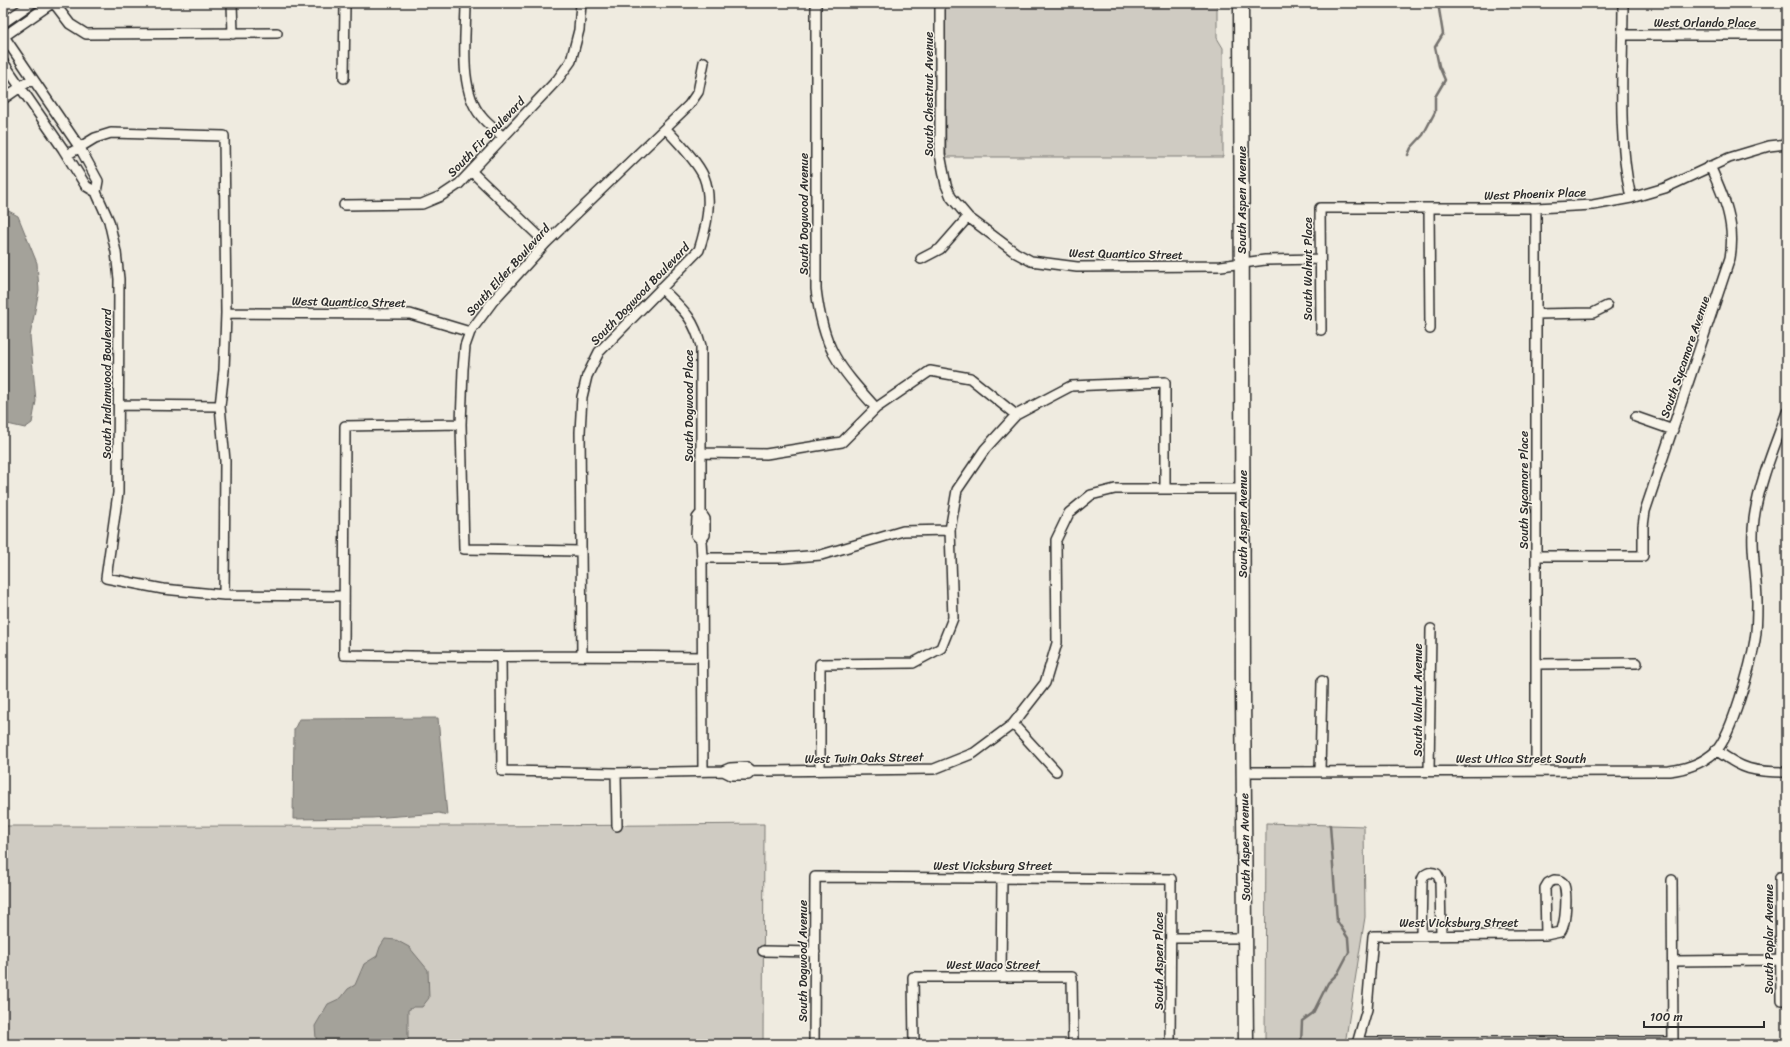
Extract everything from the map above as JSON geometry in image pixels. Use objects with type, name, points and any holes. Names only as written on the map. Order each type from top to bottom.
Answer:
[{"type":"main road","name":"South Aspen Avenue","points":[[1241,3],[1242,489],[1246,1044]]},
{"type":"street","points":[[3,23],[32,3]]},
{"type":"street","points":[[3,36],[53,3],[70,24],[86,34],[277,33]]},
{"type":"street","points":[[232,3],[233,34]]},
{"type":"street","points":[[344,78],[346,3]]},
{"type":"street","points":[[466,3],[466,82],[472,101],[480,116],[503,137]]},
{"type":"street","name":"South Fir Boulevard","points":[[344,205],[422,204],[441,196],[459,184],[558,79],[571,61],[579,30],[581,3]]},
{"type":"street","name":"South Dogwood Avenue","points":[[816,3],[816,289],[818,310],[828,344],[836,360],[846,374],[876,408]]},
{"type":"street","name":"South Chestnut Avenue","points":[[940,3],[940,154],[946,185]]},
{"type":"street","points":[[1623,3],[1623,146],[1626,175],[1631,198]]},
{"type":"street","points":[[24,9],[30,18]]},
{"type":"street","name":"West Orlando Place","points":[[1623,35],[1787,34]]},
{"type":"street","name":"South Indianwood Boulevard","points":[[3,36],[80,148],[98,181],[96,192],[109,221],[116,252],[119,279],[118,493],[106,578],[163,589],[224,595]]},
{"type":"street","name":"South Indianwood Boulevard","points":[[3,62],[67,155],[86,186],[96,192]]},
{"type":"street","name":"South Elder Boulevard","points":[[580,550],[464,549],[461,424],[465,346],[470,332],[493,301],[546,244],[689,105],[698,92],[704,62]]},
{"type":"street","points":[[3,99],[32,79]]},
{"type":"street","name":"South Dogwood Boulevard","points":[[582,655],[580,432],[582,397],[587,376],[599,352],[699,250],[706,229],[708,200],[704,177],[689,155],[666,129]]},
{"type":"street","points":[[67,155],[95,138],[111,133],[224,136],[226,313],[224,370],[220,406],[225,461],[224,595],[343,596]]},
{"type":"street","name":"West Phoenix Place","points":[[1320,208],[1578,207],[1631,198],[1664,188],[1710,166],[1749,151],[1787,144]]},
{"type":"street","name":"South Sycamore Avenue","points":[[1536,556],[1643,556],[1643,526],[1645,511],[1728,269],[1732,229],[1727,206],[1710,166]]},
{"type":"street","points":[[471,171],[546,244]]},
{"type":"street","name":"West Quantico Street","points":[[946,185],[951,197],[968,217],[1016,253],[1033,261],[1077,267],[1217,267],[1264,260],[1320,259]]},
{"type":"street","name":"South Walnut Place","points":[[1320,208],[1321,330]]},
{"type":"street","points":[[1429,208],[1430,329]]},
{"type":"street","name":"South Sycamore Place","points":[[1536,208],[1536,771]]},
{"type":"street","points":[[921,259],[940,249],[968,217]]},
{"type":"street","name":"South Dogwood Place","points":[[662,288],[691,317],[697,329],[701,346],[701,513],[705,519],[705,535],[701,540],[703,771]]},
{"type":"street","points":[[1536,314],[1593,314],[1607,306]]},
{"type":"street","name":"West Quantico Street","points":[[226,313],[410,314],[470,332]]},
{"type":"street","points":[[702,453],[766,454],[842,442],[876,408],[930,371],[970,378],[1016,415]]},
{"type":"street","points":[[820,770],[820,664],[913,663],[941,648],[953,618],[950,530],[957,490],[985,449],[1016,415],[1071,386],[1165,382],[1165,489]]},
{"type":"street","points":[[119,405],[220,406]]},
{"type":"street","points":[[1787,412],[1758,496],[1754,517],[1752,546],[1757,602],[1754,645],[1730,725],[1724,739],[1716,750],[1731,762],[1749,770],[1787,772]]},
{"type":"street","points":[[1636,417],[1673,430]]},
{"type":"street","points":[[461,424],[345,426],[343,596],[344,655],[417,657],[582,655],[702,657]]},
{"type":"street","name":"West Twin Oaks Street","points":[[501,656],[502,771],[616,773],[723,771],[730,768],[747,767],[752,771],[934,769],[974,753],[1013,724],[1045,683],[1057,643],[1056,540],[1069,513],[1092,495],[1115,489],[1242,489]]},
{"type":"street","points":[[702,558],[783,558],[821,555],[904,531],[950,530]]},
{"type":"street","name":"South Walnut Avenue","points":[[1429,771],[1430,629]]},
{"type":"street","points":[[1537,664],[1637,663]]},
{"type":"street","points":[[1320,772],[1322,681]]},
{"type":"street","points":[[1013,724],[1056,771]]},
{"type":"street","name":"West Utica Street South","points":[[1244,772],[1669,771],[1694,765],[1716,750]]},
{"type":"street","points":[[616,773],[617,826]]},
{"type":"street","points":[[1422,935],[1422,880],[1425,874],[1432,872],[1437,875],[1440,881],[1441,935]]},
{"type":"street","name":"South Dogwood Avenue","points":[[814,877],[814,1044]]},
{"type":"street","name":"West Vicksburg Street","points":[[814,877],[1171,879]]},
{"type":"street","name":"South Poplar Avenue","points":[[1784,877],[1781,960],[1784,1000]]},
{"type":"street","points":[[1001,977],[1002,878]]},
{"type":"street","name":"South Aspen Place","points":[[1170,1044],[1171,879]]},
{"type":"street","points":[[1556,880],[1562,882],[1564,887],[1564,925],[1557,933],[1546,935],[1546,887],[1549,882],[1556,880]]},
{"type":"street","points":[[1357,1043],[1673,1043],[1672,880]]},
{"type":"street","name":"West Vicksburg Street","points":[[1357,1043],[1367,1009],[1373,936],[1546,935]]},
{"type":"street","points":[[1171,938],[1246,938]]},
{"type":"street","points":[[763,952],[814,952]]},
{"type":"street","points":[[1673,961],[1781,960]]},
{"type":"street","name":"West Waco Street","points":[[914,1044],[914,977],[1072,977],[1073,1044]]},
{"type":"shaded area","points":[[945,3],[1217,3],[1217,38],[1223,48],[1223,157],[946,157]]},
{"type":"shaded area","points":[[3,208],[18,216],[37,263],[39,290],[30,336],[36,401],[32,423],[25,428],[3,423]]},
{"type":"shaded area","points":[[438,718],[447,815],[439,813],[372,818],[293,819],[294,730],[299,719]]},
{"type":"shaded area","points":[[1266,823],[1364,826],[1365,917],[1345,1044],[1265,1044]]},
{"type":"shaded area","points":[[764,824],[763,1044],[3,1044],[3,826],[479,826]]},
{"type":"shaded area","points":[[385,939],[396,940],[409,947],[428,970],[429,998],[422,1007],[414,1007],[408,1010],[408,1041],[404,1044],[319,1044],[316,1038],[315,1026],[328,1004],[341,998],[348,989],[355,985],[364,964],[377,956]]},
{"type":"waterway","points":[[1408,155],[1411,148],[1423,135],[1435,112],[1435,97],[1445,80],[1439,66],[1435,47],[1443,34],[1438,3]]},
{"type":"waterway","points":[[1301,1044],[1302,1021],[1313,1013],[1328,983],[1338,973],[1349,952],[1348,938],[1337,921],[1330,825]]}]
